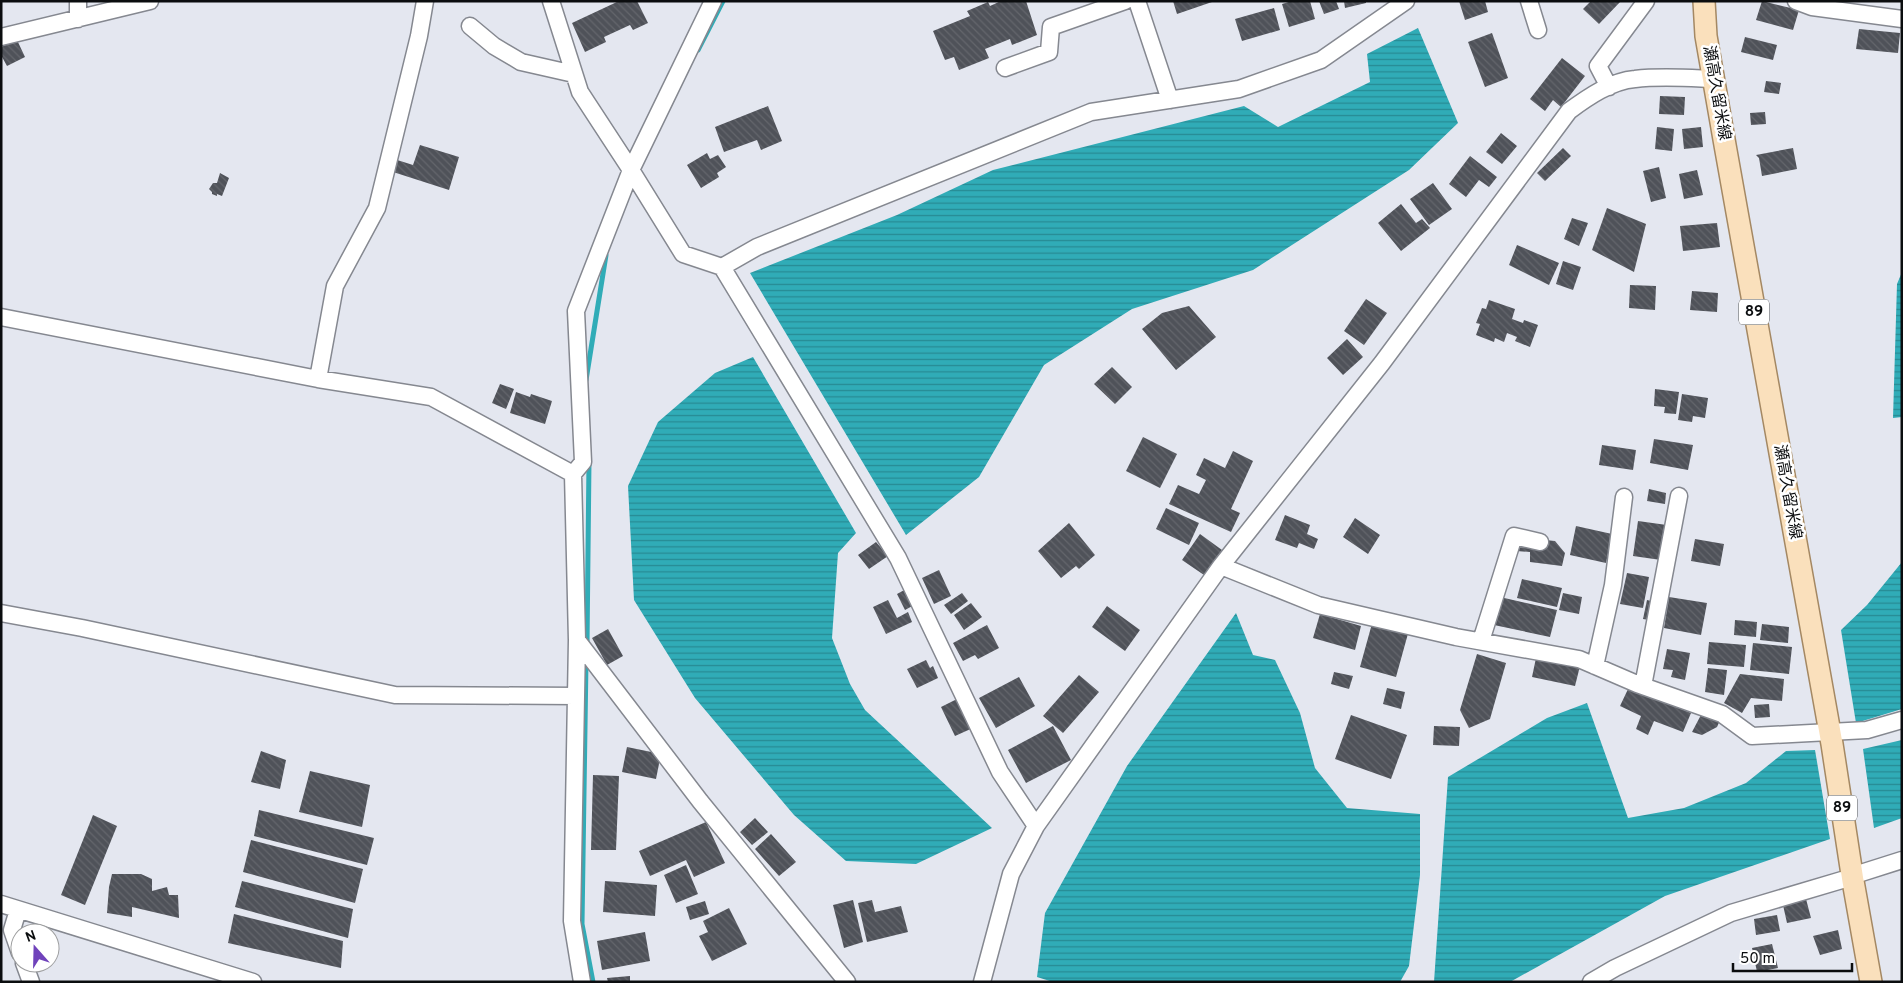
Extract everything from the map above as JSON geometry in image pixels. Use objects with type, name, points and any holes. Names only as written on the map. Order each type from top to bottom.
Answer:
[{"type":"main road","name":"瀬高久留米線","points":[[1704,1],[1706,36],[1830,731],[1852,875],[1871,982]]},
{"type":"street","points":[[78,1],[78,19]]},
{"type":"street","points":[[1,37],[150,1]]},
{"type":"street","points":[[318,378],[335,286],[376,208],[419,36],[425,1]]},
{"type":"street","points":[[551,1],[580,92],[683,254],[722,266],[898,558],[1000,772],[1036,826]]},
{"type":"street","points":[[582,982],[572,921],[577,640],[572,474],[583,462],[576,311],[631,170],[714,1]]},
{"type":"street","points":[[1006,68],[1049,52],[1052,27],[1125,1]]},
{"type":"street","points":[[1137,1],[1170,100]]},
{"type":"street","points":[[722,266],[757,247],[1091,112],[1239,89],[1321,60],[1406,1]]},
{"type":"street","points":[[1529,1],[1538,30]]},
{"type":"street","points":[[1608,87],[1598,66],[1646,1]]},
{"type":"street","points":[[1796,1],[1812,7],[1902,19]]},
{"type":"street","points":[[470,26],[494,46],[521,62],[574,74]]},
{"type":"street","points":[[982,982],[1011,874],[1036,826],[1220,566],[1382,363],[1569,111],[1588,97],[1608,87],[1634,79],[1714,79]]},
{"type":"street","points":[[1,317],[318,378],[431,397],[572,474]]},
{"type":"street","points":[[1643,686],[1679,496]]},
{"type":"street","points":[[1595,666],[1613,585],[1624,497]]},
{"type":"street","points":[[1480,641],[1514,536],[1540,542]]},
{"type":"street","points":[[1220,566],[1318,605],[1480,641],[1579,659],[1643,686],[1722,714],[1752,736],[1867,730],[1902,720]]},
{"type":"street","points":[[1,614],[82,628],[395,695],[576,696]]},
{"type":"street","points":[[577,640],[700,801],[847,982]]},
{"type":"street","points":[[1591,982],[1615,968],[1731,913],[1902,860]]},
{"type":"street","points":[[1,904],[253,982]]},
{"type":"street","points":[[6,932],[18,910]]},
{"type":"water","points":[[1418,28],[1458,123],[1409,170],[1253,270],[1132,309],[1044,365],[979,477],[906,535],[750,273],[897,215],[993,170],[1244,106],[1278,127],[1370,82],[1367,54]]},
{"type":"water","points":[[1902,272],[1902,417],[1893,418],[1897,284]]},
{"type":"water","points":[[753,357],[856,533],[838,553],[832,638],[850,684],[865,710],[992,828],[916,864],[846,861],[794,815],[695,698],[634,600],[628,486],[658,422],[715,373]]},
{"type":"water","points":[[1902,562],[1902,709],[1856,723],[1841,630],[1867,605]]},
{"type":"water","points":[[1236,613],[1253,655],[1275,660],[1300,713],[1315,768],[1347,808],[1420,814],[1420,875],[1409,966],[1400,982],[1053,982],[1037,977],[1045,913],[1127,766]]},
{"type":"water","points":[[1587,703],[1628,818],[1684,808],[1746,783],[1786,751],[1815,750],[1830,839],[1665,896],[1510,982],[1434,982],[1448,777],[1547,718]]},
{"type":"water","points":[[1902,740],[1902,818],[1874,828],[1863,749]]},
{"type":"building","points":[[619,1],[637,1],[648,23],[633,30],[630,25],[604,37],[606,42],[585,52],[572,23]]},
{"type":"building","points":[[1001,1],[1026,1],[1037,35],[1012,45],[1010,39],[985,49],[989,58],[959,70],[954,57],[945,60],[933,31],[970,16],[967,11],[988,2],[990,6]]},
{"type":"building","points":[[1173,1],[1212,1],[1212,2],[1177,14]]},
{"type":"building","points":[[1292,1],[1310,1],[1315,19],[1289,27],[1282,4]]},
{"type":"building","points":[[1319,1],[1336,1],[1339,9],[1324,14]]},
{"type":"building","points":[[1344,1],[1366,1],[1366,3],[1345,8]]},
{"type":"building","points":[[1459,1],[1485,1],[1488,12],[1465,20]]},
{"type":"building","points":[[1591,1],[1621,1],[1599,24],[1583,9]]},
{"type":"building","points":[[1762,1],[1799,10],[1793,30],[1756,20]]},
{"type":"building","points":[[1274,8],[1280,30],[1242,41],[1235,19]]},
{"type":"building","points":[[1859,29],[1900,33],[1898,53],[1856,49]]},
{"type":"building","points":[[1492,33],[1508,78],[1485,87],[1468,42]]},
{"type":"building","points":[[1745,37],[1777,45],[1773,60],[1741,52]]},
{"type":"building","points":[[17,40],[25,57],[7,66],[1,55],[1,47]]},
{"type":"building","points":[[1562,58],[1585,76],[1561,107],[1553,100],[1545,111],[1530,99]]},
{"type":"building","points":[[1766,81],[1781,83],[1779,94],[1764,92]]},
{"type":"building","points":[[1660,96],[1685,97],[1684,115],[1659,114]]},
{"type":"building","points":[[768,106],[782,141],[761,150],[757,140],[724,152],[715,127]]},
{"type":"building","points":[[1765,112],[1766,124],[1751,125],[1750,113]]},
{"type":"building","points":[[1657,127],[1674,129],[1672,151],[1655,149]]},
{"type":"building","points":[[1701,127],[1703,147],[1684,149],[1682,129]]},
{"type":"building","points":[[1501,133],[1517,146],[1502,164],[1486,152]]},
{"type":"building","points":[[420,145],[459,157],[449,190],[390,171],[394,159],[413,165]]},
{"type":"building","points":[[1563,148],[1571,156],[1545,181],[1537,173]]},
{"type":"building","points":[[1793,148],[1797,169],[1762,176],[1759,158],[1756,155]]},
{"type":"building","points":[[707,153],[710,159],[718,155],[726,167],[717,173],[719,177],[701,188],[687,165]]},
{"type":"building","points":[[1470,156],[1497,177],[1489,187],[1479,180],[1466,197],[1449,184]]},
{"type":"building","points":[[1659,167],[1666,198],[1651,202],[1643,171]]},
{"type":"building","points":[[1697,170],[1703,195],[1684,199],[1679,174]]},
{"type":"building","points":[[220,173],[229,178],[222,196],[217,194],[217,196],[212,194],[209,189],[213,183],[217,183]]},
{"type":"building","points":[[1433,183],[1452,209],[1429,225],[1410,199]]},
{"type":"building","points":[[1401,204],[1416,223],[1422,219],[1430,228],[1401,251],[1378,223]]},
{"type":"building","points":[[1607,208],[1646,224],[1634,272],[1592,250]]},
{"type":"building","points":[[1572,218],[1588,223],[1579,246],[1564,239]]},
{"type":"building","points":[[1717,223],[1720,247],[1683,251],[1680,226]]},
{"type":"building","points":[[1517,245],[1559,263],[1549,285],[1509,265]]},
{"type":"building","points":[[1563,261],[1581,267],[1573,290],[1556,284]]},
{"type":"building","points":[[1630,285],[1656,286],[1655,310],[1629,308]]},
{"type":"building","points":[[1692,291],[1718,293],[1717,312],[1690,310]]},
{"type":"building","points":[[1366,299],[1387,313],[1364,345],[1344,331]]},
{"type":"building","points":[[1489,300],[1515,309],[1512,319],[1523,323],[1524,320],[1538,325],[1530,347],[1515,341],[1517,337],[1507,333],[1504,342],[1495,338],[1494,342],[1476,335],[1480,324],[1476,323],[1482,308],[1486,309]]},
{"type":"building","points":[[1189,306],[1216,337],[1176,370],[1142,329],[1162,313]]},
{"type":"building","points":[[1347,339],[1363,357],[1343,375],[1327,358]]},
{"type":"building","points":[[1112,367],[1132,387],[1115,404],[1094,384]]},
{"type":"building","points":[[500,384],[514,389],[506,409],[492,403]]},
{"type":"building","points":[[1655,389],[1679,392],[1676,414],[1664,413],[1665,407],[1654,406]]},
{"type":"building","points":[[516,392],[530,397],[531,394],[552,401],[545,424],[510,413]]},
{"type":"building","points":[[1682,394],[1708,398],[1705,418],[1693,416],[1692,422],[1678,420]]},
{"type":"building","points":[[1143,437],[1177,454],[1160,488],[1126,471]]},
{"type":"building","points":[[1654,439],[1693,445],[1688,470],[1650,463]]},
{"type":"building","points":[[1602,445],[1636,450],[1633,470],[1599,465]]},
{"type":"building","points":[[1233,451],[1253,461],[1231,509],[1240,513],[1231,532],[1169,504],[1178,485],[1199,494],[1206,480],[1196,475],[1204,458],[1225,468]]},
{"type":"building","points":[[1649,489],[1666,493],[1665,504],[1647,501]]},
{"type":"building","points":[[1166,508],[1199,523],[1189,545],[1156,529]]},
{"type":"building","points":[[1285,515],[1310,525],[1307,534],[1318,539],[1314,549],[1299,543],[1297,548],[1275,540]]},
{"type":"building","points":[[1355,518],[1380,535],[1368,554],[1343,537]]},
{"type":"building","points":[[1638,521],[1674,526],[1668,561],[1633,556]]},
{"type":"building","points":[[1069,523],[1095,555],[1079,569],[1076,566],[1061,578],[1038,551]]},
{"type":"building","points":[[1576,526],[1612,534],[1606,563],[1570,555]]},
{"type":"building","points":[[1522,530],[1544,534],[1545,540],[1555,541],[1565,553],[1562,566],[1530,562],[1530,552],[1516,551]]},
{"type":"building","points":[[1200,534],[1222,550],[1204,575],[1182,560]]},
{"type":"building","points":[[1695,539],[1724,544],[1720,566],[1691,561]]},
{"type":"building","points":[[876,542],[888,556],[869,569],[858,555]]},
{"type":"building","points":[[939,570],[951,596],[934,604],[922,578]]},
{"type":"building","points":[[1627,573],[1649,577],[1643,608],[1620,604]]},
{"type":"building","points":[[1522,579],[1562,588],[1557,607],[1517,598]]},
{"type":"building","points":[[908,588],[916,604],[905,610],[897,594]]},
{"type":"building","points":[[962,593],[968,601],[951,614],[944,605]]},
{"type":"building","points":[[1563,593],[1582,597],[1579,614],[1559,610]]},
{"type":"building","points":[[1500,597],[1557,610],[1550,637],[1494,625]]},
{"type":"building","points":[[1669,597],[1707,603],[1701,635],[1664,628]]},
{"type":"building","points":[[888,600],[897,618],[908,612],[912,622],[886,634],[873,607]]},
{"type":"building","points":[[1647,600],[1659,603],[1655,621],[1643,619]]},
{"type":"building","points":[[971,603],[982,617],[964,630],[954,615]]},
{"type":"building","points":[[1107,606],[1140,630],[1125,651],[1092,627]]},
{"type":"building","points":[[1320,614],[1361,626],[1355,650],[1313,638]]},
{"type":"building","points":[[1373,620],[1409,630],[1396,677],[1360,667]]},
{"type":"building","points":[[1735,620],[1757,622],[1756,637],[1734,635]]},
{"type":"building","points":[[1762,624],[1789,627],[1788,643],[1760,640]]},
{"type":"building","points":[[987,625],[999,648],[978,659],[975,655],[963,661],[953,643]]},
{"type":"building","points":[[608,629],[623,656],[607,665],[592,638]]},
{"type":"building","points":[[1709,642],[1746,645],[1744,667],[1707,664]]},
{"type":"building","points":[[1753,643],[1792,647],[1789,674],[1750,670]]},
{"type":"building","points":[[1667,649],[1690,653],[1685,680],[1671,677],[1673,670],[1663,669]]},
{"type":"building","points":[[1477,654],[1506,663],[1490,719],[1469,728],[1460,710]]},
{"type":"building","points":[[1536,658],[1580,666],[1575,686],[1532,677]]},
{"type":"building","points":[[926,660],[930,668],[933,666],[938,678],[917,688],[907,669]]},
{"type":"building","points":[[1708,668],[1727,670],[1724,695],[1705,692]]},
{"type":"building","points":[[1334,672],[1353,676],[1349,689],[1331,684]]},
{"type":"building","points":[[1740,674],[1784,679],[1782,701],[1751,698],[1742,713],[1724,703]]},
{"type":"building","points":[[1079,675],[1099,692],[1063,733],[1043,716]]},
{"type":"building","points":[[1019,677],[1035,706],[996,728],[979,698]]},
{"type":"building","points":[[1629,687],[1691,713],[1683,732],[1654,721],[1648,735],[1636,729],[1641,716],[1620,706]]},
{"type":"building","points":[[1387,688],[1405,692],[1401,709],[1383,704]]},
{"type":"building","points":[[961,697],[975,727],[955,736],[941,707]]},
{"type":"building","points":[[1769,704],[1770,717],[1755,718],[1754,705]]},
{"type":"building","points":[[1702,713],[1721,718],[1717,727],[1702,735],[1692,732]]},
{"type":"building","points":[[1351,715],[1407,735],[1391,779],[1335,759]]},
{"type":"building","points":[[1053,726],[1071,760],[1026,783],[1008,750]]},
{"type":"building","points":[[1434,726],[1460,727],[1459,746],[1433,745]]},
{"type":"building","points":[[627,747],[661,754],[656,779],[622,772]]},
{"type":"building","points":[[261,751],[286,760],[280,789],[251,782]]},
{"type":"building","points":[[310,771],[370,785],[362,827],[299,812]]},
{"type":"building","points":[[593,775],[619,776],[616,850],[591,850]]},
{"type":"building","points":[[259,810],[374,838],[367,865],[254,836]]},
{"type":"building","points":[[93,815],[117,826],[85,905],[61,895]]},
{"type":"building","points":[[755,818],[768,832],[752,845],[740,832]]},
{"type":"building","points":[[706,822],[725,863],[694,877],[686,860],[650,876],[639,851]]},
{"type":"building","points":[[771,834],[796,862],[779,876],[755,849]]},
{"type":"building","points":[[251,840],[363,869],[355,903],[243,872]]},
{"type":"building","points":[[686,865],[698,894],[676,903],[664,875]]},
{"type":"building","points":[[112,874],[141,874],[152,879],[152,891],[167,887],[169,895],[178,895],[179,918],[132,907],[132,917],[107,913]]},
{"type":"building","points":[[242,881],[353,909],[348,938],[235,907]]},
{"type":"building","points":[[605,881],[657,885],[655,916],[603,912]]},
{"type":"building","points":[[1806,899],[1811,918],[1787,923],[1783,905]]},
{"type":"building","points":[[853,900],[863,942],[844,948],[833,905]]},
{"type":"building","points":[[872,900],[875,912],[901,906],[908,932],[867,942],[858,903]]},
{"type":"building","points":[[705,901],[709,914],[690,920],[686,907]]},
{"type":"building","points":[[729,908],[747,944],[712,961],[699,936],[708,932],[703,921]]},
{"type":"building","points":[[234,914],[343,941],[341,968],[228,943]]},
{"type":"building","points":[[1777,915],[1780,931],[1756,935],[1754,919]]},
{"type":"building","points":[[1838,930],[1842,949],[1820,955],[1813,936]]},
{"type":"building","points":[[645,932],[650,961],[602,970],[597,941]]},
{"type":"building","points":[[1772,944],[1778,968],[1757,972],[1752,948]]},
{"type":"building","points":[[630,976],[630,982],[608,982],[607,978]]},
{"type":"waterway","points":[[698,50],[723,1]]},
{"type":"waterway","points":[[586,380],[606,255]]},
{"type":"waterway","points":[[587,645],[589,461]]},
{"type":"waterway","points":[[586,661],[582,924],[593,982]]}]
